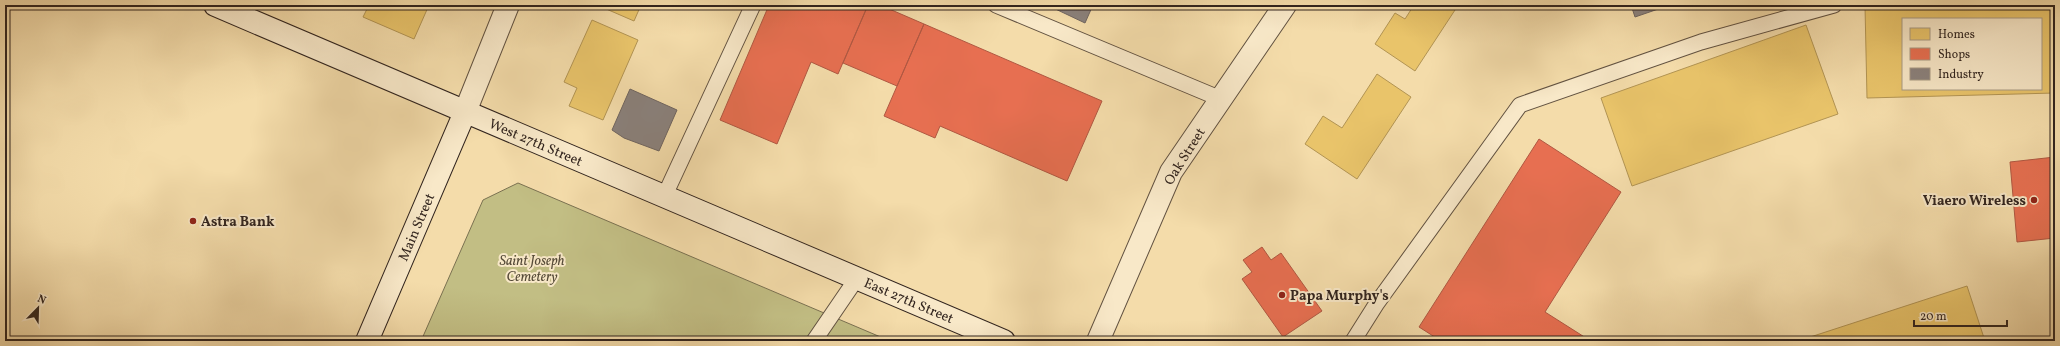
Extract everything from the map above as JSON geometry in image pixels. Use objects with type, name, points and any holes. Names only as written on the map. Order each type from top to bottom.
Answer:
[{"type":"main road","name":"West 27th Street","points":[[215,5],[857,278]]},
{"type":"main road","name":"Main Street","points":[[367,341],[465,112],[508,5]]},
{"type":"main road","name":"Oak Street","points":[[1098,341],[1171,172],[1285,5]]},
{"type":"main road","name":"East 27th Street","points":[[857,278],[1004,341]]},
{"type":"lane","points":[[664,197],[753,5]]},
{"type":"lane","points":[[996,5],[1221,99]]},
{"type":"lane","points":[[1353,341],[1377,302],[1520,105],[1701,42],[1834,5]]},
{"type":"lane","points":[[814,341],[857,278]]},
{"type":"green space","name":"Saint Joseph Cemetery","points":[[518,183],[890,341],[421,341],[483,200]]},
{"type":"building: Homes","points":[[369,5],[429,5],[414,39],[363,17]]},
{"type":"building: Homes","points":[[597,5],[641,5],[634,21]]},
{"type":"building: Homes","points":[[1414,5],[1447,5],[1455,10],[1415,71],[1375,44],[1395,13],[1405,19]]},
{"type":"building: Homes","points":[[2055,5],[2055,93],[1867,98],[1865,6]]},
{"type":"building: Homes","points":[[592,20],[638,40],[603,120],[569,106],[577,88],[564,82]]},
{"type":"building: Homes","points":[[1806,25],[1838,114],[1632,186],[1601,98]]},
{"type":"building: Homes","points":[[1377,74],[1411,97],[1357,179],[1305,144],[1323,116],[1342,128]]},
{"type":"building: Homes","points":[[1967,286],[1985,341],[1798,341]]},
{"type":"building: Shops","points":[[769,5],[868,5],[838,74],[811,62],[777,144],[720,120]]},
{"type":"building: Shops","points":[[868,5],[880,5],[924,24],[897,86],[843,63]]},
{"type":"building: Shops","points":[[924,24],[1102,101],[1067,181],[940,126],[935,138],[884,116]]},
{"type":"building: Shops","points":[[1539,139],[1621,192],[1545,312],[1586,338],[1584,341],[1441,341],[1419,327]]},
{"type":"building: Shops","name":"Viaero Wireless","points":[[2055,157],[2055,238],[2017,242],[2010,162]]},
{"type":"building: Shops","name":"Papa Murphy's","points":[[1262,247],[1271,260],[1281,253],[1322,311],[1283,337],[1242,279],[1252,272],[1243,260]]},
{"type":"building: Industry","points":[[1047,5],[1093,5],[1085,23]]},
{"type":"building: Industry","points":[[1631,5],[1667,5],[1667,6],[1635,17]]},
{"type":"building: Industry","points":[[630,89],[677,110],[659,151],[624,138],[612,130]]},
{"type":"place","name":"Viaero Wireless","points":[[2034,200]]},
{"type":"place","name":"Astra Bank","points":[[193,221]]},
{"type":"place","name":"Papa Murphy's","points":[[1282,295]]}]
